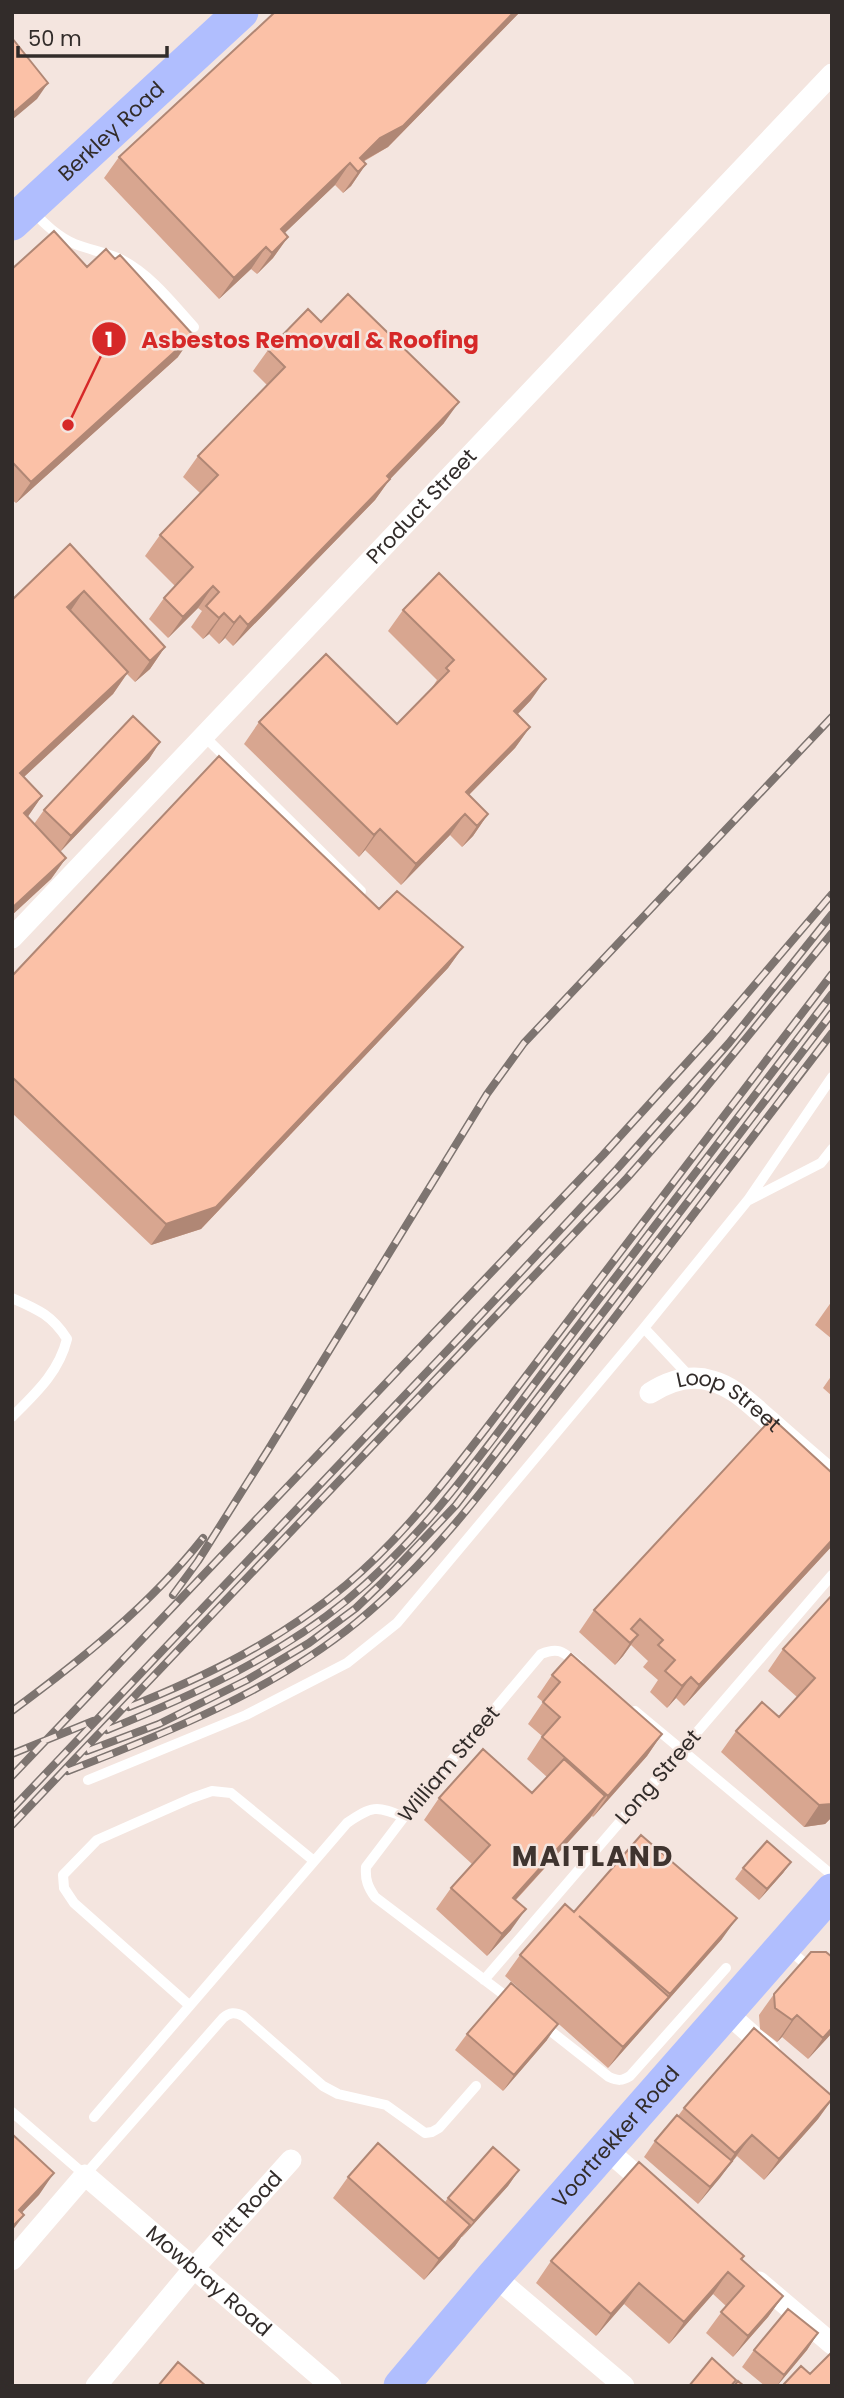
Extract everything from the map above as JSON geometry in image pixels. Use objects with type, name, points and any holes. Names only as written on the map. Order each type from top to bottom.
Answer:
[{"type":"main road","name":"Berkley Road","points":[[20,215],[241,12]]},
{"type":"main road","name":"Voortrekker Road","points":[[401,2386],[832,1891]]},
{"type":"street","name":"Product Street","points":[[12,938],[832,74]]},
{"type":"street","name":"Loop Street","points":[[650,1393],[674,1381],[691,1378],[712,1380],[726,1386],[832,1475]]},
{"type":"street","points":[[726,2012],[785,2064]]},
{"type":"street","points":[[606,2149],[670,2205]]},
{"type":"street","name":"Pitt Road","points":[[96,2386],[195,2267],[291,2160]]},
{"type":"street","points":[[12,2260],[85,2175]]},
{"type":"street","name":"Mowbray Road","points":[[85,2175],[331,2386]]},
{"type":"street","points":[[748,2273],[832,2344]]},
{"type":"street","points":[[494,2276],[624,2386]]},
{"type":"lane","points":[[20,215],[73,244],[122,260],[158,288],[194,327]]},
{"type":"lane","points":[[204,736],[360,891]]},
{"type":"lane","points":[[88,1780],[246,1715],[347,1663],[397,1623],[748,1200],[832,1077]]},
{"type":"lane","points":[[748,1200],[821,1163],[832,1149]]},
{"type":"lane","points":[[12,1298],[42,1312],[57,1323],[67,1339],[63,1356],[49,1380],[12,1418]]},
{"type":"lane","points":[[644,1328],[691,1378]]},
{"type":"lane","name":"Long Street","points":[[484,1980],[832,1575]]},
{"type":"lane","name":"William Street","points":[[484,1980],[375,1898],[368,1887],[366,1867],[404,1817],[541,1654],[551,1650],[562,1651],[592,1676]]},
{"type":"lane","points":[[622,1700],[832,1875]]},
{"type":"lane","points":[[190,2005],[74,1903],[64,1888],[63,1875],[97,1840],[212,1791],[231,1793],[314,1861]]},
{"type":"lane","points":[[93,2117],[347,1823],[364,1811],[383,1808],[404,1817]]},
{"type":"lane","points":[[784,1946],[832,1986]]},
{"type":"lane","points":[[536,2020],[609,2077],[616,2081],[624,2080],[726,1968]]},
{"type":"lane","points":[[484,1980],[516,2004]]},
{"type":"lane","points":[[12,2112],[85,2175],[229,2013],[243,2016],[324,2086],[338,2094],[386,2105],[425,2133],[439,2128],[476,2086]]},
{"type":"building","points":[[275,12],[514,12],[403,126],[380,138],[360,158],[366,164],[358,172],[350,163],[281,229],[288,237],[272,253],[266,247],[234,278],[119,157]]},
{"type":"building","points":[[12,38],[48,83],[12,114]]},
{"type":"building","points":[[54,231],[87,267],[106,249],[115,259],[120,255],[193,335],[31,482],[14,464],[12,466],[12,269]]},
{"type":"building","points":[[348,294],[459,402],[387,476],[390,479],[248,625],[240,616],[234,623],[224,613],[219,618],[206,606],[219,592],[213,586],[183,617],[164,598],[193,567],[160,535],[218,475],[198,456],[285,367],[268,350],[308,309],[321,322]]},
{"type":"building","points":[[70,544],[165,647],[150,661],[84,591],[67,607],[128,672],[20,773],[42,796],[24,813],[66,858],[12,908],[12,600]]},
{"type":"building","points":[[439,573],[546,679],[514,711],[530,727],[466,792],[488,814],[477,826],[465,814],[416,864],[380,829],[374,835],[259,722],[326,654],[397,724],[449,671],[446,668],[454,660],[403,610]]},
{"type":"building","points":[[133,716],[160,742],[71,836],[44,810]]},
{"type":"building","points":[[219,756],[379,909],[397,891],[463,947],[216,1207],[166,1224],[12,1077],[12,976]]},
{"type":"building","points":[[772,1418],[832,1473],[832,1540],[699,1685],[691,1677],[682,1686],[665,1671],[675,1660],[658,1645],[663,1640],[640,1619],[631,1629],[638,1635],[630,1643],[594,1610]]},
{"type":"building","points":[[832,1595],[832,1804],[819,1805],[736,1731],[762,1702],[779,1717],[815,1678],[783,1649]]},
{"type":"building","points":[[571,1654],[662,1734],[608,1796],[542,1737],[560,1717],[543,1702],[560,1682],[552,1675]]},
{"type":"building","points":[[483,1749],[532,1793],[564,1759],[605,1796],[513,1898],[526,1909],[502,1934],[451,1888],[490,1845],[439,1798]]},
{"type":"building","points":[[641,1835],[737,1918],[670,1994],[579,1916],[669,1997],[623,2047],[520,1955],[565,1904],[574,1912]]},
{"type":"building","points":[[767,1841],[791,1862],[767,1889],[743,1868]]},
{"type":"building","points":[[811,1952],[826,1952],[832,1957],[832,2028],[823,2038],[797,2015],[792,2020],[775,2008],[774,1994]]},
{"type":"building","points":[[511,1983],[558,2024],[514,2075],[467,2034]]},
{"type":"building","points":[[754,2028],[832,2096],[779,2159],[752,2135],[735,2153],[684,2108]]},
{"type":"building","points":[[677,2115],[732,2161],[710,2187],[655,2141]]},
{"type":"building","points":[[12,2134],[54,2173],[19,2210],[24,2215],[12,2227]]},
{"type":"building","points":[[378,2143],[470,2225],[439,2259],[348,2177]]},
{"type":"building","points":[[493,2147],[519,2170],[474,2221],[448,2198]]},
{"type":"building","points":[[639,2162],[744,2256],[741,2259],[783,2296],[748,2336],[721,2312],[744,2286],[728,2272],[684,2322],[639,2283],[611,2314],[551,2261]]},
{"type":"building","points":[[788,2309],[818,2333],[784,2375],[754,2350]]},
{"type":"building","points":[[832,2352],[832,2386],[785,2386],[801,2366],[810,2374]]},
{"type":"building","points":[[712,2358],[736,2380],[731,2386],[689,2386]]},
{"type":"building","points":[[178,2362],[206,2386],[158,2386]]},
{"type":"railway","points":[[173,1595],[198,1561],[268,1450],[487,1094],[524,1043],[832,717]]},
{"type":"railway","points":[[12,1776],[603,1155],[711,1036],[832,894]]},
{"type":"railway","points":[[12,1809],[617,1169],[729,1043],[832,914]]},
{"type":"railway","points":[[12,1825],[627,1178],[695,1101],[832,933]]},
{"type":"railway","points":[[129,1707],[215,1669],[270,1639],[322,1604],[386,1548],[474,1443],[832,974]]},
{"type":"railway","points":[[107,1730],[170,1704],[262,1658],[320,1621],[347,1600],[404,1547],[480,1457],[832,994]]},
{"type":"railway","points":[[87,1751],[159,1724],[247,1680],[309,1643],[356,1608],[381,1584],[456,1505],[832,1013]]},
{"type":"railway","points":[[68,1771],[181,1725],[255,1689],[324,1647],[387,1596],[443,1538],[494,1476],[832,1033]]},
{"type":"railway","points":[[12,1711],[114,1630],[160,1586],[203,1538]]},
{"type":"railway","points":[[12,1754],[93,1721]]},
{"type":"place","name":"Asbestos Removal & Roofing","points":[[68,425]]},
{"type":"district","name":"MAITLAND","points":[[593,1856]]}]
